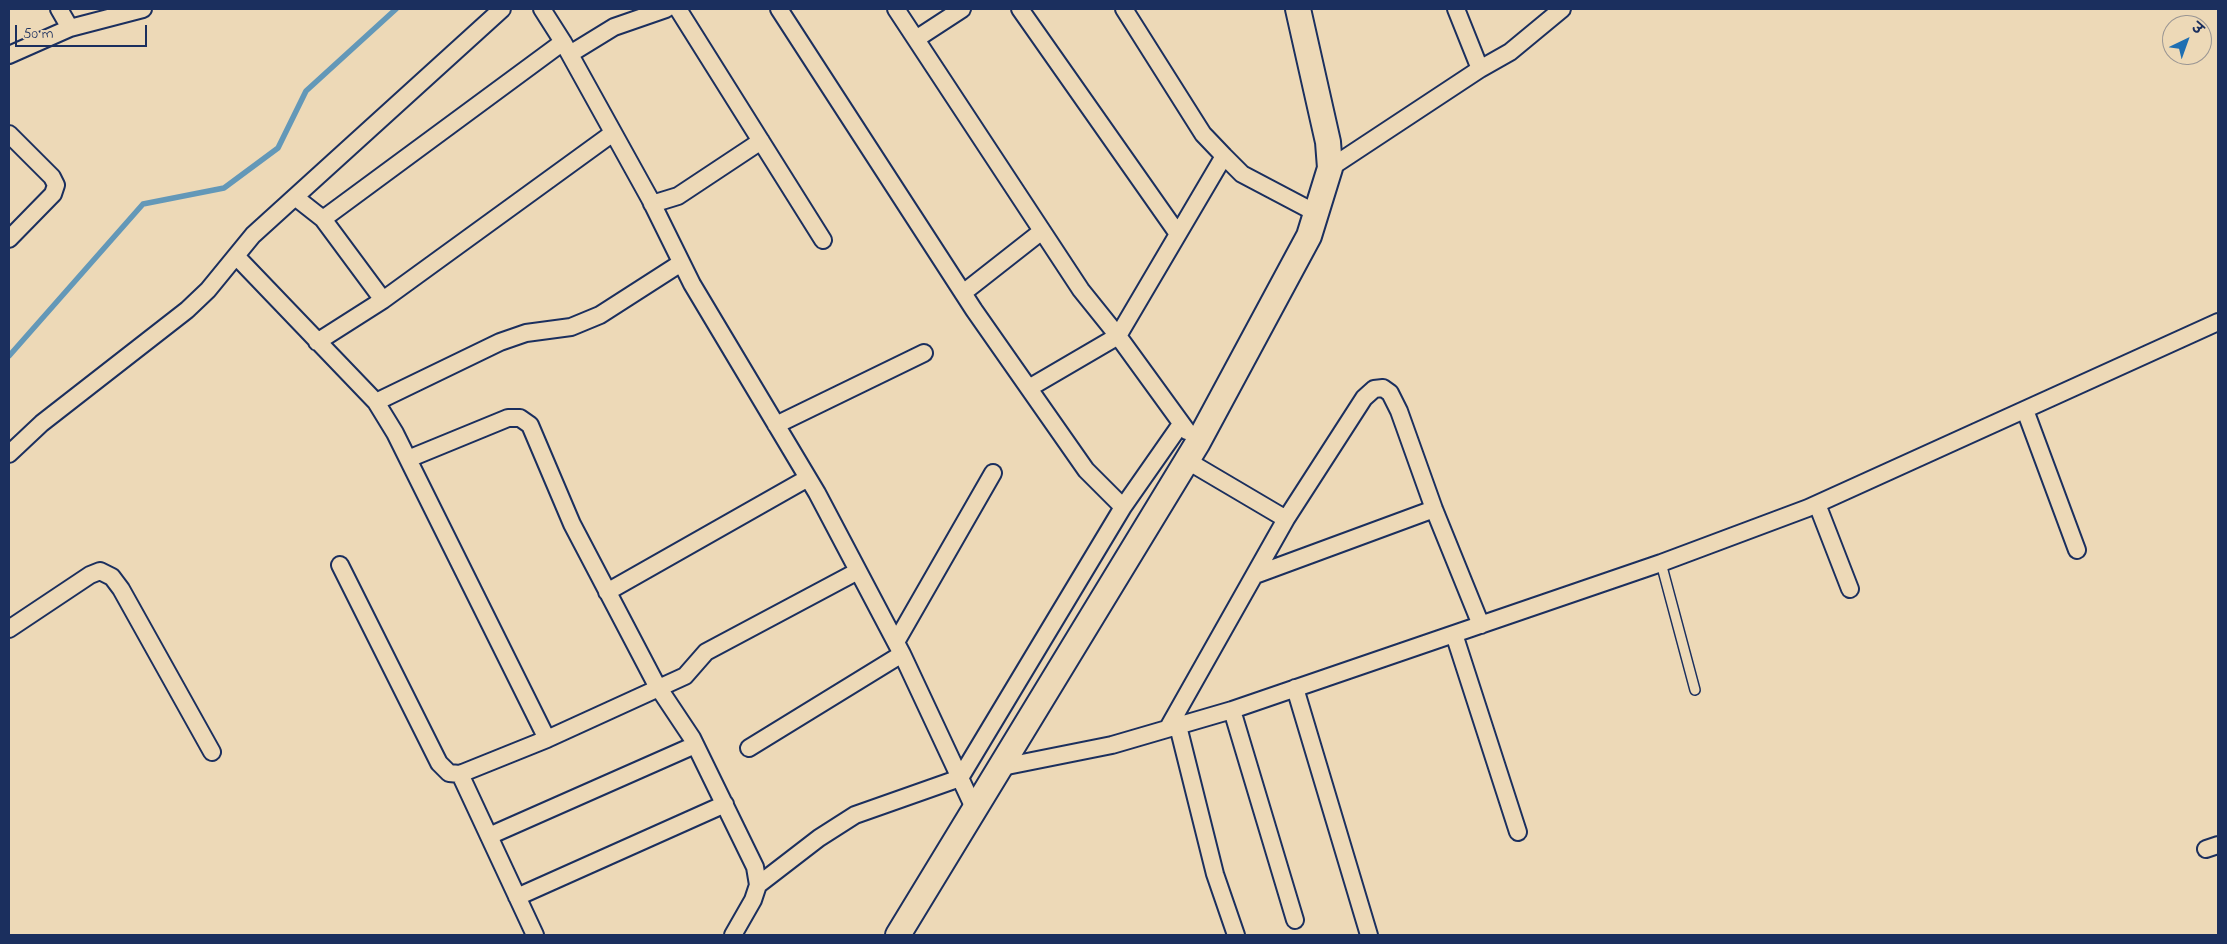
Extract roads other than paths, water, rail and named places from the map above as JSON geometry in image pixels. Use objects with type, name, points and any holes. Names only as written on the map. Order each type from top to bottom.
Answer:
[{"type":"street","points":[[59,9],[70,28]]},
{"type":"street","points":[[9,55],[70,28],[143,9]]},
{"type":"street","points":[[9,454],[42,423],[187,310],[208,290],[253,234],[502,9]]},
{"type":"street","points":[[542,9],[566,48],[652,204],[692,284],[808,478],[899,648],[975,810]]},
{"type":"street","points":[[323,219],[566,48],[614,27],[666,9]]},
{"type":"street","points":[[678,9],[823,240]]},
{"type":"street","points":[[779,9],[963,292],[1029,388],[1086,470],[1123,507]]},
{"type":"street","points":[[896,9],[1081,290],[1118,336],[1181,424],[1191,452],[1286,519]]},
{"type":"street","points":[[916,39],[962,9]]},
{"type":"street","points":[[1020,9],[1178,234]]},
{"type":"street","points":[[1124,9],[1203,134],[1242,174],[1316,213]]},
{"type":"street","points":[[898,935],[1002,767],[1191,452],[1309,236],[1330,168],[1328,142],[1298,9]]},
{"type":"street","points":[[1456,9],[1480,69]]},
{"type":"street","points":[[1330,168],[1480,69],[1510,52],[1562,9]]},
{"type":"street","points":[[317,342],[383,300],[613,133]]},
{"type":"street","points":[[9,134],[52,177],[56,185],[52,194],[9,239]]},
{"type":"street","points":[[652,204],[678,196],[761,141]]},
{"type":"street","points":[[1029,388],[1118,336],[1224,156]]},
{"type":"street","points":[[295,197],[323,219],[383,300]]},
{"type":"street","points":[[963,292],[1042,231]]},
{"type":"street","points":[[236,256],[376,402],[395,433],[547,739]]},
{"type":"street","points":[[376,402],[500,342],[526,333],[571,327],[600,315],[682,263]]},
{"type":"street","points":[[1002,767],[1112,745],[1232,710],[1661,563],[1817,504],[2218,322]]},
{"type":"street","points":[[776,425],[924,353]]},
{"type":"street","points":[[1236,935],[1215,874],[1173,727],[1286,519],[1364,398],[1374,389],[1383,388],[1390,393],[1399,411],[1434,509],[1481,625]]},
{"type":"street","points":[[2026,410],[2077,550]]},
{"type":"street","points":[[408,459],[508,418],[520,418],[530,425],[572,524],[659,689],[695,744],[755,867],[758,886],[753,900],[733,935]]},
{"type":"street","points":[[758,886],[819,838],[855,815],[960,778],[1123,507],[1181,424]]},
{"type":"street","points":[[749,748],[899,648],[993,473]]},
{"type":"street","points":[[607,592],[808,478]]},
{"type":"street","points":[[1817,504],[1850,589]]},
{"type":"street","points":[[1255,575],[1434,509]]},
{"type":"street","points":[[340,565],[439,763],[449,773],[460,774],[547,739],[685,676],[706,652],[858,571]]},
{"type":"street","points":[[9,629],[90,574],[100,571],[112,577],[121,589],[212,752]]},
{"type":"street","points":[[1454,634],[1518,832]]},
{"type":"street","points":[[1294,688],[1369,935]]},
{"type":"street","points":[[1232,710],[1295,920]]},
{"type":"street","points":[[489,836],[695,744]]},
{"type":"street","points":[[460,774],[534,935]]},
{"type":"street","points":[[517,897],[725,804]]},
{"type":"lane","points":[[1661,563],[1695,690]]},
{"type":"waterway","points":[[9,356],[143,204],[224,188],[278,148],[306,91],[396,9]]}]
